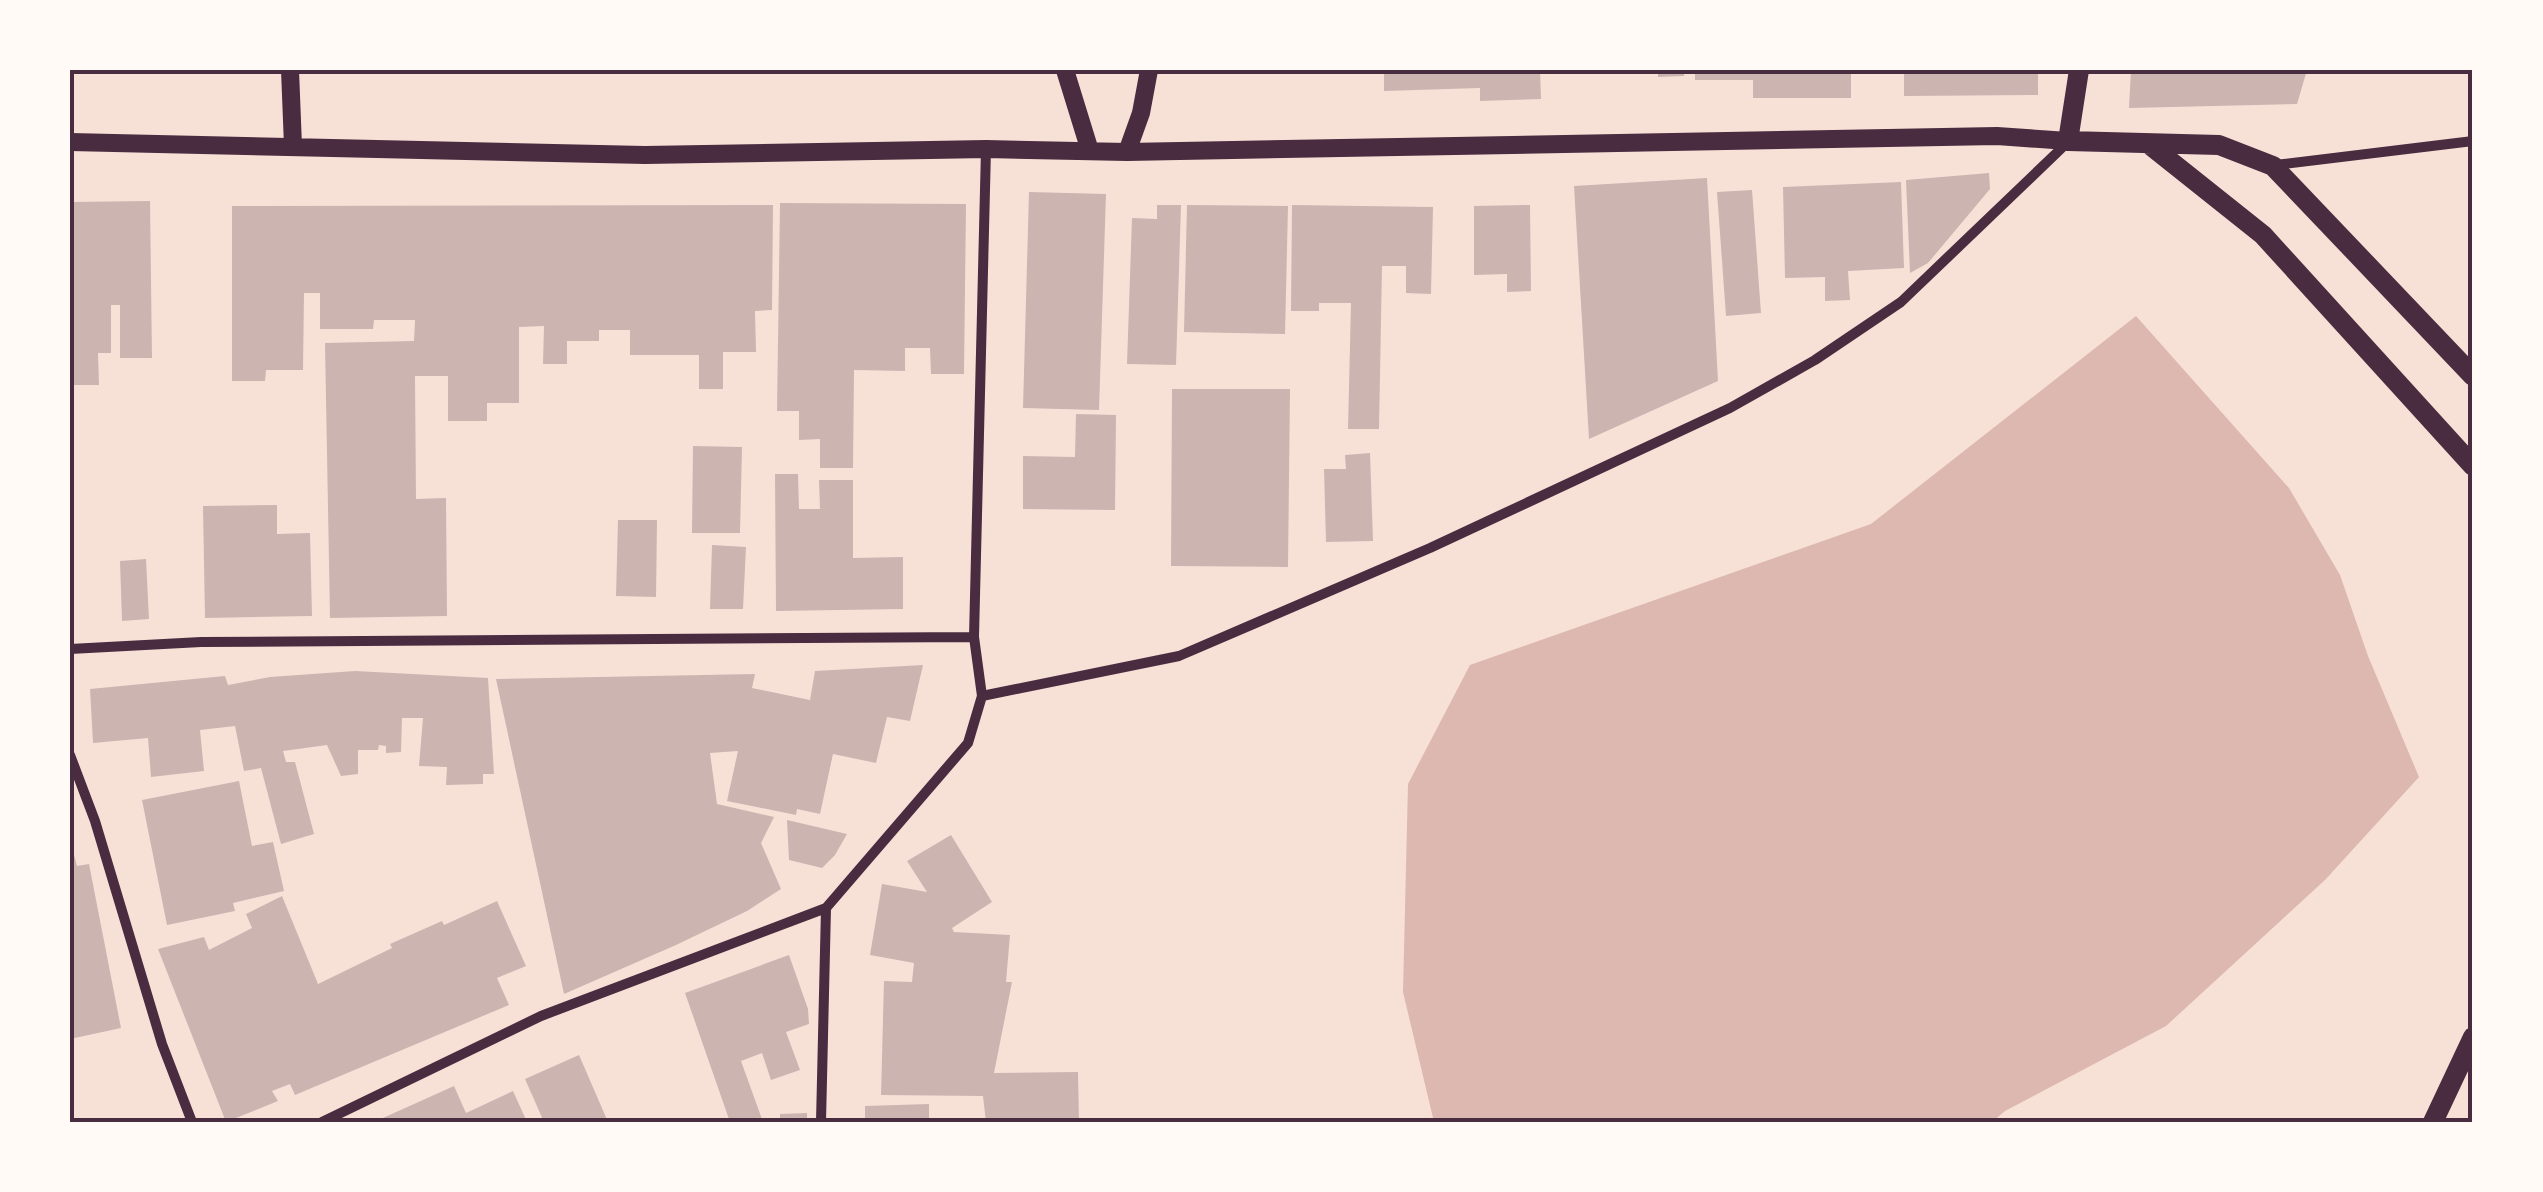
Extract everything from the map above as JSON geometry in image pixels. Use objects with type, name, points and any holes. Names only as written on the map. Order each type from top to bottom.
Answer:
[{"type":"main road","points":[[2080,70],[2068,141],[2219,146],[2273,166],[2473,376]]},
{"type":"main road","points":[[2150,145],[2263,235],[2473,466]]},
{"type":"main road","points":[[2434,1122],[2473,1038]]},
{"type":"street","points":[[290,70],[293,146]]},
{"type":"street","points":[[1066,70],[1090,151]]},
{"type":"street","points":[[1128,152],[1149,70]]},
{"type":"street","points":[[70,142],[645,155],[986,149],[1128,152],[1997,136],[2068,141]]},
{"type":"street","points":[[982,696],[1180,656],[1430,548],[1730,408],[1815,360],[1901,302],[2068,141]]},
{"type":"street","points":[[2273,166],[2473,141]]},
{"type":"street","points":[[322,1122],[542,1016],[826,908],[968,743],[982,696],[974,636],[986,149]]},
{"type":"street","points":[[70,649],[200,642],[974,636]]},
{"type":"street","points":[[70,755],[111,870],[162,1044],[192,1122]]},
{"type":"street","points":[[821,1122],[826,908]]},
{"type":"shaded area","points":[[2136,316],[2289,488],[2340,575],[2368,656],[2419,777],[2325,880],[2166,1026],[2005,1111],[1992,1122],[1434,1122],[1403,992],[1408,784],[1470,665],[1871,524]]},
{"type":"building","points":[[1384,70],[1540,70],[1541,99],[1480,101],[1480,88],[1384,91]]},
{"type":"building","points":[[1658,70],[1684,70],[1684,76],[1658,77]]},
{"type":"building","points":[[1695,70],[1851,70],[1851,98],[1753,98],[1753,80],[1695,80]]},
{"type":"building","points":[[1904,70],[2038,70],[2038,95],[1904,96]]},
{"type":"building","points":[[2131,70],[2307,70],[2297,104],[2129,108]]},
{"type":"building","points":[[1989,173],[1990,189],[1928,263],[1910,273],[1906,180]]},
{"type":"building","points":[[1707,178],[1718,381],[1589,439],[1574,186]]},
{"type":"building","points":[[1901,182],[1904,268],[1848,271],[1850,300],[1825,301],[1825,277],[1785,278],[1783,187]]},
{"type":"building","points":[[1752,190],[1761,313],[1726,316],[1717,192]]},
{"type":"building","points":[[1029,192],[1106,194],[1099,410],[1023,408]]},
{"type":"building","points":[[150,201],[152,358],[120,358],[120,305],[111,305],[111,353],[98,353],[99,385],[70,385],[70,202]]},
{"type":"building","points":[[780,203],[966,204],[964,374],[931,374],[930,348],[905,348],[905,371],[854,370],[853,468],[820,468],[820,439],[799,440],[799,411],[777,411]]},
{"type":"building","points":[[773,205],[772,310],[755,311],[756,352],[723,352],[723,389],[699,389],[699,355],[630,355],[630,330],[599,330],[599,341],[567,341],[567,364],[543,364],[544,326],[519,327],[519,403],[487,403],[487,421],[448,421],[448,376],[415,376],[416,499],[446,498],[447,616],[330,618],[325,343],[414,341],[415,320],[374,320],[373,329],[320,329],[320,293],[304,293],[303,370],[266,370],[265,381],[232,381],[232,206]]},
{"type":"building","points":[[1157,205],[1181,205],[1176,365],[1127,364],[1132,218],[1157,219]]},
{"type":"building","points":[[1187,205],[1288,206],[1285,334],[1184,332]]},
{"type":"building","points":[[1292,205],[1433,207],[1431,294],[1406,293],[1406,266],[1382,266],[1379,429],[1348,429],[1351,303],[1319,303],[1319,311],[1291,311]]},
{"type":"building","points":[[1530,205],[1531,291],[1507,292],[1507,274],[1474,275],[1474,206]]},
{"type":"building","points":[[1172,389],[1290,389],[1288,567],[1171,566]]},
{"type":"building","points":[[1076,414],[1116,415],[1115,510],[1023,509],[1023,456],[1075,457]]},
{"type":"building","points":[[693,446],[742,447],[740,533],[692,533]]},
{"type":"building","points":[[1370,453],[1373,541],[1326,542],[1324,469],[1346,469],[1345,455]]},
{"type":"building","points":[[775,474],[798,474],[799,509],[820,509],[819,480],[853,480],[853,558],[903,557],[903,609],[776,611]]},
{"type":"building","points":[[277,505],[277,534],[310,533],[312,616],[205,618],[203,506]]},
{"type":"building","points":[[618,520],[657,520],[656,597],[616,596]]},
{"type":"building","points":[[712,545],[746,547],[743,609],[710,609]]},
{"type":"building","points":[[146,559],[149,619],[122,621],[120,561]]},
{"type":"building","points":[[923,665],[910,721],[887,717],[876,763],[833,754],[820,814],[797,809],[796,815],[727,801],[738,751],[710,753],[717,804],[774,817],[761,843],[781,889],[747,911],[564,994],[496,679],[755,674],[752,688],[810,700],[815,671]]},
{"type":"building","points":[[355,671],[488,678],[494,774],[483,774],[483,784],[446,785],[447,767],[419,766],[423,718],[402,718],[401,752],[386,753],[386,746],[379,745],[378,750],[358,750],[358,774],[341,776],[327,745],[283,751],[286,762],[295,762],[314,834],[281,844],[261,768],[244,771],[235,726],[200,730],[204,771],[151,777],[148,738],[93,743],[90,689],[225,676],[228,685],[270,677]]},
{"type":"building","points":[[239,781],[252,846],[273,842],[284,891],[233,903],[235,911],[167,925],[142,800]]},
{"type":"building","points":[[787,820],[847,834],[822,868],[789,860]]},
{"type":"building","points":[[951,835],[992,902],[952,928],[954,932],[1010,935],[1006,982],[1012,982],[994,1073],[1078,1072],[1079,1122],[986,1122],[983,1096],[881,1095],[884,981],[912,982],[914,963],[870,955],[882,884],[927,892],[907,861]]},
{"type":"building","points":[[70,839],[77,866],[89,864],[121,1028],[70,1039]]},
{"type":"building","points":[[282,896],[318,984],[392,948],[390,944],[497,901],[526,966],[497,978],[509,1005],[295,1095],[290,1084],[272,1091],[278,1101],[226,1122],[158,949],[204,937],[209,950],[252,928],[246,914]]},
{"type":"building","points":[[789,955],[808,1009],[809,1024],[786,1032],[800,1070],[771,1080],[762,1053],[741,1061],[763,1122],[730,1122],[685,993]]},
{"type":"building","points":[[579,1055],[608,1122],[544,1122],[525,1079]]},
{"type":"building","points":[[454,1086],[466,1113],[513,1091],[527,1122],[374,1122]]},
{"type":"building","points":[[929,1104],[929,1122],[865,1122],[865,1106]]},
{"type":"building","points":[[807,1113],[807,1122],[780,1122],[780,1114]]}]
